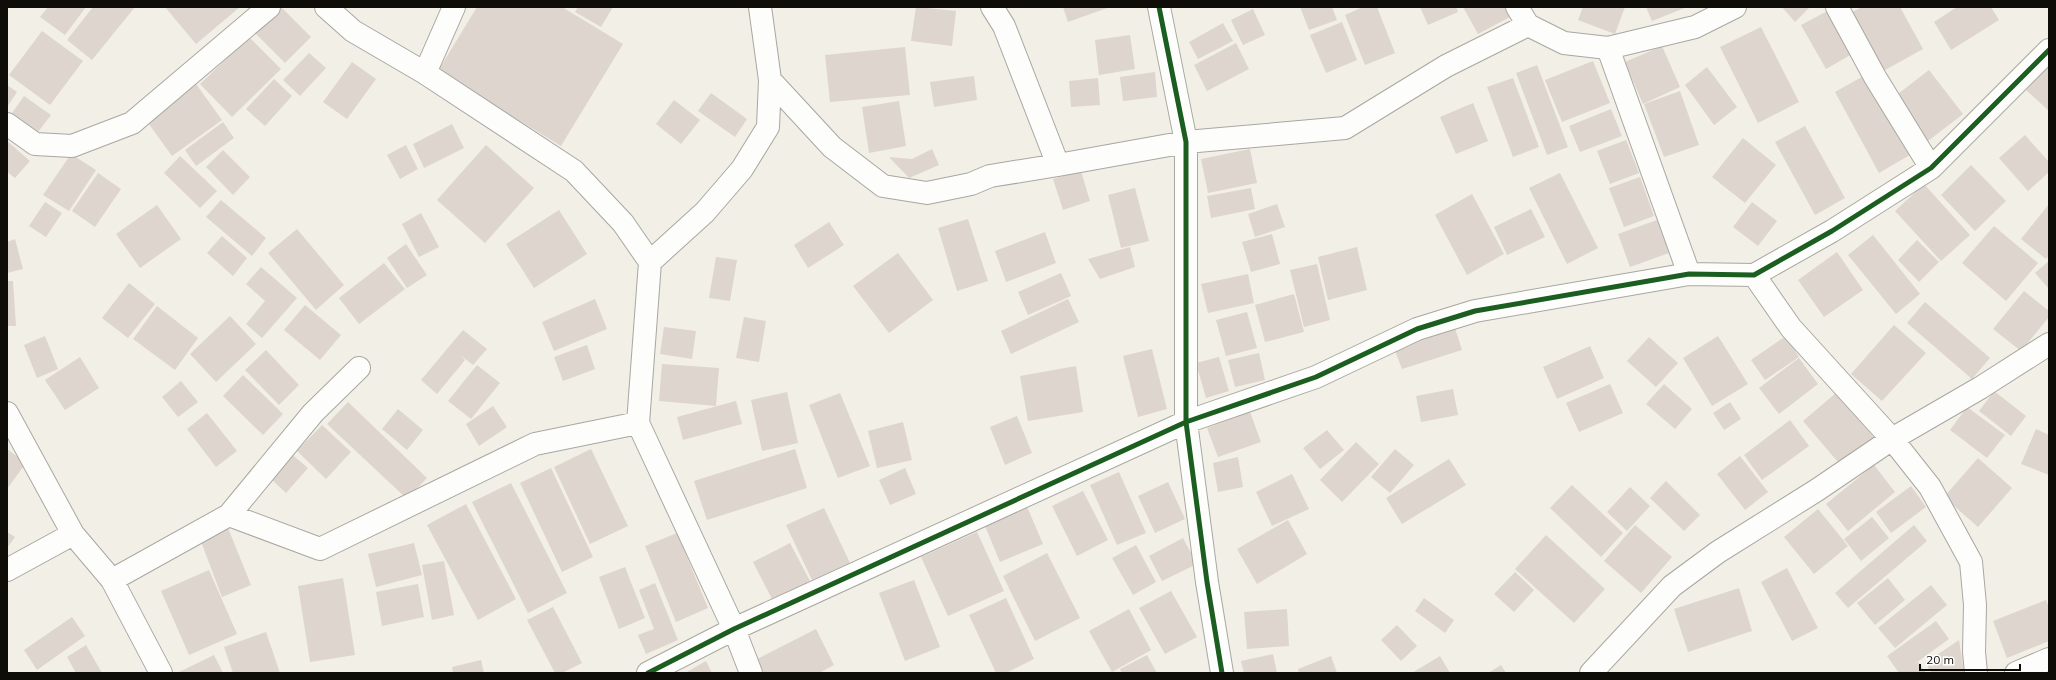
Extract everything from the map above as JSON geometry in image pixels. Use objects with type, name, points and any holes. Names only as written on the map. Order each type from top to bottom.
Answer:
[{"type":"street","points":[[7,124],[35,144],[72,146],[132,123],[269,7]]},
{"type":"street","points":[[326,7],[353,32],[425,73],[574,171],[623,223],[650,262],[638,423],[734,629],[751,673]]},
{"type":"street","points":[[425,73],[454,7]]},
{"type":"street","points":[[650,262],[705,212],[742,169],[768,126],[770,80],[760,7]]},
{"type":"street","points":[[992,7],[1004,26],[1058,165]]},
{"type":"street","points":[[1159,7],[1186,142],[1186,422],[1206,582],[1222,673]]},
{"type":"street","points":[[770,80],[832,147],[883,186],[927,193],[971,184],[990,176],[1186,142],[1345,128],[1446,66],[1523,16],[1564,43],[1608,48],[1695,27],[1736,7]]},
{"type":"street","points":[[1838,7],[1875,77],[1931,168]]},
{"type":"street","points":[[1608,48],[1689,274]]},
{"type":"street","points":[[648,673],[734,629],[1186,422],[1316,377],[1417,329],[1475,311],[1689,274],[1754,275],[1832,231],[1931,168],[2049,50]]},
{"type":"street","points":[[1754,275],[1791,328],[1892,439],[1930,487],[1971,562],[1975,605],[1974,652],[1976,673]]},
{"type":"street","points":[[1591,673],[1672,586],[1718,552],[1817,490],[1892,439],[1980,388],[2049,344]]},
{"type":"street","points":[[112,580],[229,515],[313,413],[359,368]]},
{"type":"street","points":[[7,413],[73,534],[112,580],[161,673]]},
{"type":"street","points":[[229,515],[320,549],[535,444],[638,423]]},
{"type":"street","points":[[7,570],[73,534]]},
{"type":"street","points":[[2016,673],[2049,659]]},
{"type":"building","points":[[48,7],[86,7],[65,35],[40,17]]},
{"type":"building","points":[[93,7],[135,7],[92,60],[67,40]]},
{"type":"building","points":[[165,7],[240,7],[196,44]]},
{"type":"building","points":[[477,7],[562,7],[623,44],[561,146],[438,71]]},
{"type":"building","points":[[578,7],[613,7],[601,27],[575,12]]},
{"type":"building","points":[[916,7],[956,11],[952,46],[911,41]]},
{"type":"building","points":[[1063,7],[1110,7],[1068,22]]},
{"type":"building","points":[[1300,7],[1332,7],[1337,20],[1309,30]]},
{"type":"building","points":[[1363,7],[1377,7],[1395,53],[1365,65],[1345,15]]},
{"type":"building","points":[[1420,7],[1456,7],[1458,12],[1428,25]]},
{"type":"building","points":[[1463,7],[1504,7],[1510,17],[1478,34]]},
{"type":"building","points":[[1583,7],[1625,7],[1615,34],[1578,20]]},
{"type":"building","points":[[1646,7],[1687,7],[1652,21]]},
{"type":"building","points":[[1782,7],[1810,7],[1795,22]]},
{"type":"building","points":[[1835,7],[1859,50],[1826,69],[1801,25]]},
{"type":"building","points":[[1862,7],[1900,7],[1923,49],[1876,75],[1845,16]]},
{"type":"building","points":[[1957,7],[1991,7],[1999,20],[1951,50],[1934,22]]},
{"type":"building","points":[[282,8],[311,37],[285,63],[256,34]]},
{"type":"building","points":[[1253,9],[1265,35],[1243,45],[1231,20]]},
{"type":"building","points":[[1342,22],[1357,60],[1326,73],[1310,35]]},
{"type":"building","points":[[1223,23],[1233,41],[1198,59],[1189,42]]},
{"type":"building","points":[[1761,27],[1799,102],[1758,123],[1720,47]]},
{"type":"building","points":[[42,31],[83,61],[50,105],[9,75]]},
{"type":"building","points":[[1130,35],[1135,69],[1099,75],[1095,40]]},
{"type":"building","points":[[249,37],[281,69],[232,117],[200,84]]},
{"type":"building","points":[[1236,43],[1249,69],[1207,91],[1194,65]]},
{"type":"building","points":[[1662,46],[1680,87],[1643,104],[1625,62]]},
{"type":"building","points":[[905,47],[910,95],[830,102],[825,55]]},
{"type":"building","points":[[309,53],[326,68],[300,96],[283,80]]},
{"type":"building","points":[[1593,61],[1610,103],[1562,122],[1545,80]]},
{"type":"building","points":[[352,62],[376,79],[347,119],[323,102]]},
{"type":"building","points":[[1537,65],[1568,147],[1547,155],[1516,73]]},
{"type":"building","points":[[2049,66],[2049,111],[2026,90]]},
{"type":"building","points":[[1707,67],[1737,107],[1714,125],[1685,85]]},
{"type":"building","points":[[1929,70],[1963,114],[1928,141],[1894,97]]},
{"type":"building","points":[[1155,72],[1157,97],[1123,101],[1120,77]]},
{"type":"building","points":[[1867,74],[1910,155],[1879,173],[1835,92]]},
{"type":"building","points":[[974,76],[977,100],[934,107],[930,82]]},
{"type":"building","points":[[1098,78],[1100,105],[1071,107],[1069,81]]},
{"type":"building","points":[[1513,78],[1539,147],[1513,157],[1487,87]]},
{"type":"building","points":[[274,79],[292,96],[265,126],[246,109]]},
{"type":"building","points":[[196,84],[222,120],[172,156],[146,120]]},
{"type":"building","points":[[7,85],[17,92],[7,107]]},
{"type":"building","points":[[1680,91],[1699,145],[1664,157],[1644,104]]},
{"type":"building","points":[[711,93],[747,119],[735,137],[698,111]]},
{"type":"building","points":[[24,96],[51,115],[38,132],[12,113]]},
{"type":"building","points":[[674,100],[700,120],[681,144],[656,124]]},
{"type":"building","points":[[899,101],[906,146],[869,153],[862,107]]},
{"type":"building","points":[[1473,103],[1488,141],[1456,154],[1440,117]]},
{"type":"building","points":[[1611,109],[1622,136],[1580,152],[1569,126]]},
{"type":"building","points":[[223,122],[234,138],[196,166],[185,150]]},
{"type":"building","points":[[452,124],[464,148],[424,168],[413,144]]},
{"type":"building","points":[[1805,126],[1845,198],[1815,215],[1775,142]]},
{"type":"building","points":[[2025,135],[2049,162],[2049,172],[2028,191],[1999,158]]},
{"type":"building","points":[[1743,138],[1776,165],[1745,203],[1712,177]]},
{"type":"building","points":[[1626,140],[1639,173],[1610,184],[1597,151]]},
{"type":"building","points":[[7,141],[30,161],[15,178],[7,172]]},
{"type":"building","points":[[406,145],[418,169],[400,179],[387,155]]},
{"type":"building","points":[[486,145],[534,188],[485,243],[437,200]]},
{"type":"building","points":[[932,149],[939,165],[909,178],[889,157],[912,159]]},
{"type":"building","points":[[1250,149],[1257,183],[1208,193],[1201,159]]},
{"type":"building","points":[[223,150],[250,177],[233,195],[206,167]]},
{"type":"building","points":[[71,154],[96,170],[69,211],[43,195]]},
{"type":"building","points":[[180,156],[217,191],[200,208],[164,173]]},
{"type":"building","points":[[1971,165],[2006,201],[1975,231],[1941,195]]},
{"type":"building","points":[[1081,171],[1090,201],[1063,210],[1053,179]]},
{"type":"building","points":[[98,173],[121,189],[95,227],[72,211]]},
{"type":"building","points":[[1560,173],[1598,248],[1567,264],[1529,188]]},
{"type":"building","points":[[1640,177],[1654,216],[1624,227],[1609,188]]},
{"type":"building","points":[[1924,184],[1970,235],[1941,261],[1895,211]]},
{"type":"building","points":[[1135,188],[1149,241],[1121,248],[1108,195]]},
{"type":"building","points":[[1251,188],[1255,209],[1211,218],[1207,196]]},
{"type":"building","points":[[1472,194],[1504,254],[1467,275],[1435,215]]},
{"type":"building","points":[[221,200],[266,238],[252,256],[206,217]]},
{"type":"building","points":[[45,202],[62,213],[46,237],[29,226]]},
{"type":"building","points":[[1752,202],[1777,221],[1758,246],[1733,227]]},
{"type":"building","points":[[1277,204],[1285,227],[1255,237],[1248,214]]},
{"type":"building","points":[[2049,204],[2049,256],[2046,259],[2021,239]]},
{"type":"building","points":[[157,205],[181,239],[140,268],[116,234]]},
{"type":"building","points":[[1531,209],[1545,237],[1507,255],[1494,227]]},
{"type":"building","points":[[559,210],[587,254],[534,288],[506,244]]},
{"type":"building","points":[[421,213],[439,247],[419,257],[402,224]]},
{"type":"building","points":[[968,219],[988,281],[957,291],[938,228]]},
{"type":"building","points":[[1657,220],[1669,253],[1630,267],[1618,234]]},
{"type":"building","points":[[829,222],[844,245],[808,268],[794,245]]},
{"type":"building","points":[[1994,226],[2038,263],[2006,301],[1962,263]]},
{"type":"building","points":[[297,229],[344,285],[316,310],[268,253]]},
{"type":"building","points":[[1045,232],[1056,263],[1006,282],[995,251]]},
{"type":"building","points":[[1272,234],[1280,264],[1251,272],[1242,242]]},
{"type":"building","points":[[1873,235],[1920,294],[1896,314],[1848,255]]},
{"type":"building","points":[[222,236],[247,258],[233,276],[207,253]]},
{"type":"building","points":[[15,239],[23,269],[7,273],[7,242]]},
{"type":"building","points":[[1917,240],[1939,262],[1919,282],[1898,260]]},
{"type":"building","points":[[406,244],[427,275],[407,288],[387,258]]},
{"type":"building","points":[[1130,247],[1135,267],[1100,279],[1088,259]]},
{"type":"building","points":[[1357,247],[1367,290],[1328,300],[1318,257]]},
{"type":"building","points":[[1837,252],[1863,290],[1824,317],[1798,280]]},
{"type":"building","points":[[898,253],[933,300],[889,333],[853,286]]},
{"type":"building","points":[[716,257],[737,260],[730,301],[709,298]]},
{"type":"building","points":[[2049,261],[2049,289],[2035,273]]},
{"type":"building","points":[[384,263],[405,289],[359,324],[339,298]]},
{"type":"building","points":[[1317,264],[1330,320],[1304,327],[1290,270]]},
{"type":"building","points":[[261,267],[297,298],[262,338],[246,324],[265,301],[246,284]]},
{"type":"building","points":[[1061,273],[1071,296],[1028,315],[1018,292]]},
{"type":"building","points":[[1248,274],[1254,303],[1208,313],[1201,284]]},
{"type":"building","points":[[7,281],[13,281],[16,326],[7,326]]},
{"type":"building","points":[[129,283],[155,304],[128,338],[102,318]]},
{"type":"building","points":[[2024,291],[2049,311],[2049,317],[2021,351],[1993,329]]},
{"type":"building","points":[[1294,294],[1304,332],[1265,342],[1255,305]]},
{"type":"building","points":[[595,299],[607,329],[554,351],[542,322]]},
{"type":"building","points":[[1068,299],[1079,322],[1011,354],[1001,331]]},
{"type":"building","points":[[1925,302],[1990,358],[1972,379],[1907,323]]},
{"type":"building","points":[[305,305],[341,335],[320,360],[284,330]]},
{"type":"building","points":[[157,306],[198,338],[175,370],[133,339]]},
{"type":"building","points":[[1247,312],[1257,348],[1226,356],[1216,320]]},
{"type":"building","points":[[230,316],[256,344],[216,382],[190,354]]},
{"type":"building","points":[[744,317],[766,321],[759,362],[736,358]]},
{"type":"building","points":[[1894,325],[1926,353],[1882,401],[1851,374]]},
{"type":"building","points":[[664,327],[696,331],[692,359],[660,354]]},
{"type":"building","points":[[1455,328],[1462,350],[1402,369],[1394,348]]},
{"type":"building","points":[[463,330],[487,349],[473,365],[460,355],[465,360],[437,394],[421,380]]},
{"type":"building","points":[[45,336],[58,369],[37,378],[24,345]]},
{"type":"building","points":[[1718,336],[1748,384],[1712,406],[1683,358]]},
{"type":"building","points":[[1786,336],[1799,357],[1765,380],[1751,360]]},
{"type":"building","points":[[1649,337],[1678,363],[1656,387],[1627,361]]},
{"type":"building","points":[[587,345],[595,369],[563,381],[554,357]]},
{"type":"building","points":[[1590,346],[1604,378],[1557,399],[1543,367]]},
{"type":"building","points":[[1152,349],[1167,409],[1138,417],[1123,356]]},
{"type":"building","points":[[266,350],[299,385],[279,405],[245,370]]},
{"type":"building","points":[[1259,353],[1265,380],[1235,387],[1228,360]]},
{"type":"building","points":[[80,357],[99,388],[65,410],[45,380]]},
{"type":"building","points":[[1219,357],[1229,391],[1206,398],[1196,363]]},
{"type":"building","points":[[1799,358],[1818,384],[1779,414],[1759,388]]},
{"type":"building","points":[[662,364],[719,368],[716,406],[659,401]]},
{"type":"building","points":[[477,365],[500,383],[471,419],[448,401]]},
{"type":"building","points":[[1076,366],[1083,412],[1028,421],[1020,376]]},
{"type":"building","points":[[243,375],[283,414],[263,435],[223,396]]},
{"type":"building","points":[[181,381],[198,402],[178,417],[162,397]]},
{"type":"building","points":[[1610,384],[1623,413],[1579,432],[1566,403]]},
{"type":"building","points":[[1664,384],[1692,409],[1675,429],[1646,404]]},
{"type":"building","points":[[1453,389],[1458,415],[1421,422],[1416,396]]},
{"type":"building","points":[[1994,391],[2026,416],[2011,436],[1979,411]]},
{"type":"building","points":[[787,392],[798,443],[762,451],[751,400]]},
{"type":"building","points":[[840,393],[870,466],[838,478],[809,405]]},
{"type":"building","points":[[1836,393],[1876,440],[1843,468],[1803,421]]},
{"type":"building","points":[[736,401],[742,424],[683,440],[677,417]]},
{"type":"building","points":[[348,402],[427,478],[407,499],[327,424]]},
{"type":"building","points":[[1730,402],[1741,419],[1724,430],[1713,413]]},
{"type":"building","points":[[493,406],[507,427],[479,446],[466,424]]},
{"type":"building","points":[[1967,407],[2005,435],[1987,458],[1950,430]]},
{"type":"building","points":[[398,409],[423,430],[407,450],[382,429]]},
{"type":"building","points":[[1250,412],[1261,442],[1218,457],[1207,428]]},
{"type":"building","points":[[207,413],[237,451],[216,467],[187,429]]},
{"type":"building","points":[[1017,416],[1032,453],[1005,465],[990,427]]},
{"type":"building","points":[[1790,420],[1809,446],[1762,480],[1744,455]]},
{"type":"building","points":[[903,422],[912,460],[877,468],[868,431]]},
{"type":"building","points":[[322,425],[351,452],[326,479],[297,451]]},
{"type":"building","points":[[2036,429],[2049,435],[2049,475],[2021,464]]},
{"type":"building","points":[[1327,430],[1344,450],[1320,469],[1303,448]]},
{"type":"building","points":[[1356,442],[1379,464],[1342,502],[1320,480]]},
{"type":"building","points":[[7,449],[26,463],[7,489]]},
{"type":"building","points":[[591,449],[628,526],[590,544],[554,467]]},
{"type":"building","points":[[795,449],[807,488],[707,520],[694,481]]},
{"type":"building","points":[[1395,449],[1414,465],[1390,493],[1371,477]]},
{"type":"building","points":[[289,452],[308,468],[286,493],[268,476]]},
{"type":"building","points":[[1740,456],[1768,492],[1745,510],[1717,474]]},
{"type":"building","points":[[1238,457],[1243,487],[1218,492],[1213,463]]},
{"type":"building","points":[[1978,458],[2012,488],[1978,527],[1944,497]]},
{"type":"building","points":[[1449,459],[1466,485],[1402,524],[1386,498]]},
{"type":"building","points":[[1874,465],[1895,492],[1848,531],[1826,504]]},
{"type":"building","points":[[551,468],[593,557],[562,572],[520,483]]},
{"type":"building","points":[[905,468],[916,494],[890,505],[879,480]]},
{"type":"building","points":[[1119,472],[1146,533],[1117,545],[1090,485]]},
{"type":"building","points":[[1292,474],[1309,509],[1272,526],[1256,492]]},
{"type":"building","points":[[1666,481],[1700,515],[1684,531],[1650,498]]},
{"type":"building","points":[[1168,482],[1185,519],[1155,533],[1138,496]]},
{"type":"building","points":[[511,483],[567,593],[528,613],[472,502]]},
{"type":"building","points":[[1572,485],[1623,533],[1601,557],[1550,508]]},
{"type":"building","points":[[1911,486],[1926,507],[1891,533],[1876,512]]},
{"type":"building","points":[[1630,487],[1650,506],[1627,531],[1607,512]]},
{"type":"building","points":[[1083,491],[1108,540],[1077,556],[1052,506]]},
{"type":"building","points":[[1025,502],[1043,544],[1000,562],[983,521]]},
{"type":"building","points":[[466,504],[516,599],[478,620],[427,525]]},
{"type":"building","points":[[824,508],[850,563],[812,580],[786,525]]},
{"type":"building","points":[[1818,509],[1848,546],[1814,574],[1784,537]]},
{"type":"building","points":[[1872,517],[1889,538],[1861,561],[1844,539]]},
{"type":"building","points":[[1288,520],[1307,554],[1257,584],[1237,549]]},
{"type":"building","points":[[1635,525],[1672,557],[1641,593],[1604,561]]},
{"type":"building","points":[[1914,525],[1927,541],[1848,608],[1835,593]]},
{"type":"building","points":[[228,528],[251,585],[222,597],[200,539]]},
{"type":"building","points":[[7,532],[15,537],[7,548]]},
{"type":"building","points":[[977,532],[1004,591],[948,616],[921,557]]},
{"type":"building","points":[[677,533],[708,608],[676,622],[645,546]]},
{"type":"building","points":[[1546,535],[1605,589],[1574,623],[1515,569]]},
{"type":"building","points":[[1183,538],[1197,564],[1162,581],[1149,556]]},
{"type":"building","points":[[414,543],[422,575],[376,587],[368,554]]},
{"type":"building","points":[[790,543],[810,581],[773,601],[753,562]]},
{"type":"building","points":[[1136,545],[1156,582],[1133,595],[1112,558]]},
{"type":"building","points":[[1047,553],[1080,618],[1035,641],[1003,576]]},
{"type":"building","points":[[444,561],[454,615],[432,620],[422,565]]},
{"type":"building","points":[[625,567],[645,618],[619,629],[599,577]]},
{"type":"building","points":[[1787,568],[1818,628],[1792,641],[1761,582]]},
{"type":"building","points":[[209,570],[237,634],[189,655],[161,591]]},
{"type":"building","points":[[1515,572],[1534,590],[1514,612],[1494,594]]},
{"type":"building","points":[[343,578],[355,655],[310,662],[298,586]]},
{"type":"building","points":[[1888,578],[1905,600],[1875,625],[1857,603]]},
{"type":"building","points":[[914,580],[940,647],[905,661],[879,593]]},
{"type":"building","points":[[655,583],[678,640],[646,654],[638,635],[654,629],[639,590]]},
{"type":"building","points":[[418,584],[424,617],[382,626],[376,592]]},
{"type":"building","points":[[1931,585],[1947,605],[1895,648],[1878,628]]},
{"type":"building","points":[[1739,588],[1752,631],[1688,652],[1674,609]]},
{"type":"building","points":[[1171,591],[1197,637],[1165,654],[1139,608]]},
{"type":"building","points":[[1006,598],[1034,659],[1006,673],[996,673],[969,615]]},
{"type":"building","points":[[1424,598],[1454,620],[1445,633],[1415,611]]},
{"type":"building","points":[[2046,600],[2049,608],[2049,641],[2007,658],[1993,621]]},
{"type":"building","points":[[553,607],[582,663],[562,673],[555,673],[527,620]]},
{"type":"building","points":[[1129,609],[1151,650],[1112,672],[1089,631]]},
{"type":"building","points":[[1287,609],[1289,646],[1247,649],[1244,612]]},
{"type":"building","points":[[72,617],[85,636],[37,670],[24,650]]},
{"type":"building","points":[[1936,621],[1949,639],[1913,665],[1918,662],[1926,673],[1899,673],[1887,656]]},
{"type":"building","points":[[1397,625],[1417,646],[1401,661],[1381,640]]},
{"type":"building","points":[[816,629],[834,665],[819,673],[764,673],[757,659]]},
{"type":"building","points":[[266,632],[280,673],[233,673],[224,647]]},
{"type":"building","points":[[1959,640],[1964,673],[1932,673],[1925,663]]},
{"type":"building","points":[[86,645],[102,673],[76,673],[67,657]]},
{"type":"building","points":[[1273,654],[1277,673],[1244,673],[1241,661]]},
{"type":"building","points":[[214,655],[223,673],[177,673]]},
{"type":"building","points":[[1147,655],[1157,673],[1122,673],[1120,669]]},
{"type":"building","points":[[1331,656],[1337,673],[1299,673],[1298,669]]},
{"type":"building","points":[[1440,656],[1450,673],[1412,673]]},
{"type":"building","points":[[481,660],[484,673],[453,673],[452,667]]},
{"type":"building","points":[[706,661],[712,673],[685,673]]},
{"type":"building","points":[[1501,665],[1506,673],[1488,673]]},
{"type":"cycle path","points":[[648,673],[734,629],[1186,422],[1186,142],[1159,7]]},
{"type":"cycle path","points":[[1222,673],[1207,582],[1186,422],[1316,377],[1417,329],[1475,311],[1689,274],[1754,275],[1832,231],[1931,168],[2049,50]]}]
